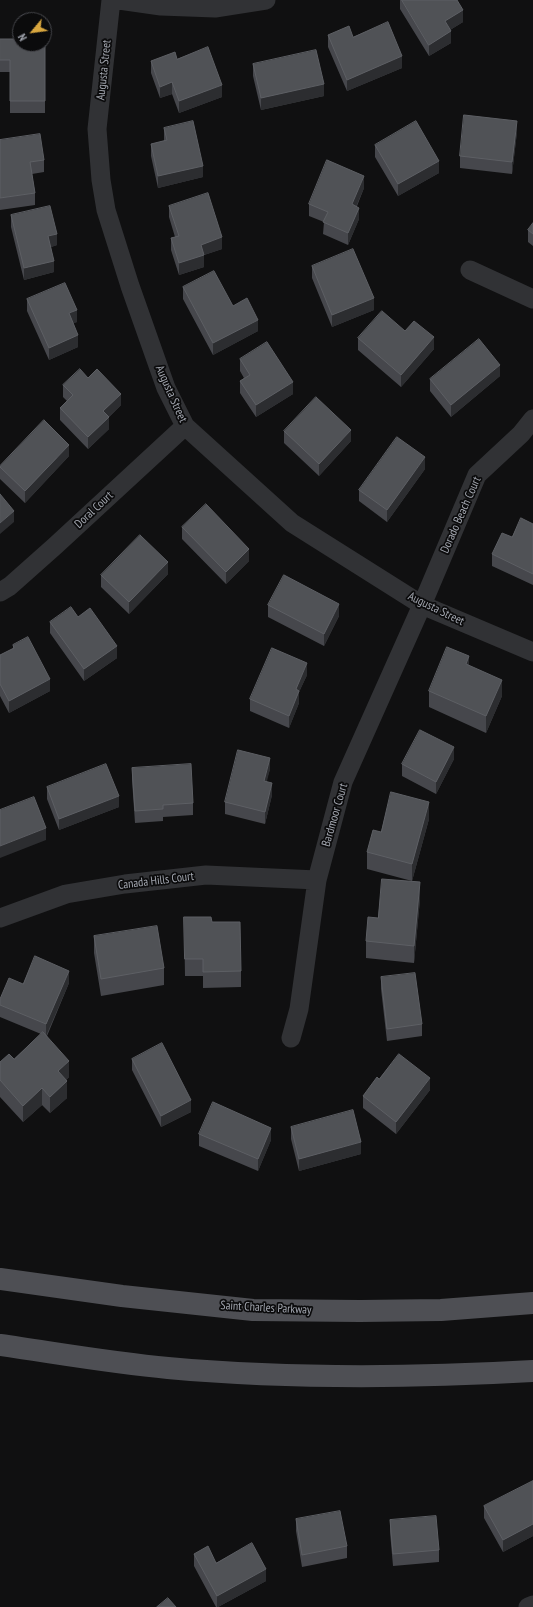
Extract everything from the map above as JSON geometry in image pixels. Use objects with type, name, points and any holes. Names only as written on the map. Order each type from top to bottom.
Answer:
[{"type":"main road","name":"Saint Charles Parkway","points":[[0,1279],[122,1296],[253,1310],[441,1310],[533,1303]]},
{"type":"main road","points":[[0,1345],[166,1368],[266,1375],[380,1377],[456,1376],[533,1371]]},
{"type":"street","name":"Augusta Street","points":[[111,0],[97,129],[101,180],[106,210],[132,294],[166,388],[185,426],[292,523],[422,605],[533,652]]},
{"type":"street","points":[[119,0],[161,6],[215,8],[266,0]]},
{"type":"street","points":[[470,270],[533,299]]},
{"type":"street","name":"Dorado Beach Court","points":[[422,605],[477,475],[521,434],[533,419]]},
{"type":"street","name":"Doral Court","points":[[0,592],[10,586],[55,546],[185,426]]},
{"type":"street","name":"Bardmoor Court","points":[[291,1038],[299,1009],[317,880],[344,782],[422,605]]},
{"type":"street","name":"Canada Hills Court","points":[[0,918],[66,894],[125,884],[206,875],[317,880]]},
{"type":"street","points":[[528,1607],[533,1605]]},
{"type":"building","points":[[402,0],[457,0],[463,10],[445,21],[451,31],[429,45]]},
{"type":"building","points":[[388,22],[402,56],[347,80],[328,35],[349,26],[353,37]]},
{"type":"building","points":[[0,39],[12,39],[12,52],[45,52],[45,101],[10,101],[10,60],[0,60]]},
{"type":"building","points":[[208,47],[222,85],[179,101],[172,82],[160,87],[151,61],[175,52],[177,59]]},
{"type":"building","points":[[316,50],[324,84],[261,98],[253,64]]},
{"type":"building","points":[[464,115],[517,121],[512,162],[460,156]]},
{"type":"building","points":[[193,121],[203,166],[158,176],[151,144],[167,140],[164,128]]},
{"type":"building","points":[[416,121],[439,161],[398,184],[375,145]]},
{"type":"building","points":[[40,134],[44,160],[30,162],[35,193],[0,198],[0,140]]},
{"type":"building","points":[[327,160],[364,176],[352,204],[359,208],[348,233],[323,222],[328,212],[309,204]]},
{"type":"building","points":[[208,193],[222,237],[201,245],[204,255],[179,263],[171,238],[179,236],[169,206]]},
{"type":"building","points":[[50,206],[57,234],[48,236],[54,261],[24,268],[11,215]]},
{"type":"building","points":[[533,223],[533,234],[528,230]]},
{"type":"building","points":[[353,249],[374,298],[332,315],[312,266]]},
{"type":"building","points":[[214,271],[233,306],[247,298],[258,320],[213,343],[183,287]]},
{"type":"building","points":[[65,283],[77,310],[69,313],[78,335],[49,348],[27,299]]},
{"type":"building","points":[[382,311],[405,331],[414,321],[434,337],[401,375],[358,338]]},
{"type":"building","points":[[479,339],[500,365],[451,405],[430,379]]},
{"type":"building","points":[[267,342],[293,382],[256,405],[240,381],[250,375],[240,359]]},
{"type":"building","points":[[80,369],[88,378],[97,369],[121,394],[103,411],[109,417],[88,437],[60,408],[73,395],[63,385]]},
{"type":"building","points":[[316,397],[351,430],[319,464],[284,431]]},
{"type":"building","points":[[44,420],[69,445],[25,491],[0,466]]},
{"type":"building","points":[[397,437],[425,457],[387,510],[359,490]]},
{"type":"building","points":[[0,494],[14,511],[0,523]]},
{"type":"building","points":[[206,504],[249,549],[226,572],[182,527]]},
{"type":"building","points":[[521,518],[533,524],[533,574],[492,554],[502,533],[512,537]]},
{"type":"building","points":[[140,535],[168,562],[129,602],[101,575]]},
{"type":"building","points":[[284,575],[339,604],[324,634],[268,605]]},
{"type":"building","points":[[71,607],[78,617],[90,608],[117,646],[84,669],[50,622]]},
{"type":"building","points":[[28,637],[50,679],[9,701],[0,684],[0,655],[14,648],[13,645]]},
{"type":"building","points":[[447,647],[469,656],[466,664],[502,680],[486,716],[429,691]]},
{"type":"building","points":[[272,648],[307,663],[296,689],[299,691],[289,716],[250,699]]},
{"type":"building","points":[[420,730],[454,747],[436,782],[402,764]]},
{"type":"building","points":[[238,750],[270,758],[264,781],[272,783],[265,812],[225,802]]},
{"type":"building","points":[[106,764],[119,796],[59,819],[47,787]]},
{"type":"building","points":[[191,764],[193,803],[163,805],[163,809],[135,811],[132,768]]},
{"type":"building","points":[[391,792],[429,802],[412,864],[367,852],[373,830],[381,832]]},
{"type":"building","points":[[34,797],[46,828],[0,846],[0,810]]},
{"type":"building","points":[[382,879],[420,882],[414,946],[366,941],[368,917],[378,918]]},
{"type":"building","points":[[184,917],[211,917],[212,922],[240,922],[241,971],[203,972],[203,959],[185,959]]},
{"type":"building","points":[[157,926],[164,968],[101,979],[94,936]]},
{"type":"building","points":[[35,956],[69,971],[46,1024],[0,1005],[0,999],[9,978],[23,984]]},
{"type":"building","points":[[415,973],[422,1024],[387,1029],[381,977]]},
{"type":"building","points":[[43,1032],[69,1061],[58,1071],[67,1081],[50,1097],[42,1088],[23,1106],[0,1080],[0,1062],[9,1054],[14,1059]]},
{"type":"building","points":[[162,1043],[191,1100],[161,1116],[132,1059]]},
{"type":"building","points":[[399,1054],[430,1078],[396,1122],[363,1096],[377,1077],[379,1079]]},
{"type":"building","points":[[213,1102],[271,1128],[258,1159],[199,1134]]},
{"type":"building","points":[[353,1110],[361,1142],[299,1159],[291,1127]]},
{"type":"building","points":[[533,1481],[533,1524],[503,1540],[484,1506]]},
{"type":"building","points":[[340,1511],[347,1546],[302,1555],[296,1519]]},
{"type":"building","points":[[436,1516],[439,1550],[393,1554],[390,1520]]},
{"type":"building","points":[[252,1543],[266,1569],[217,1596],[194,1554],[208,1546],[216,1563]]},
{"type":"building","points":[[168,1598],[176,1607],[157,1607]]}]
